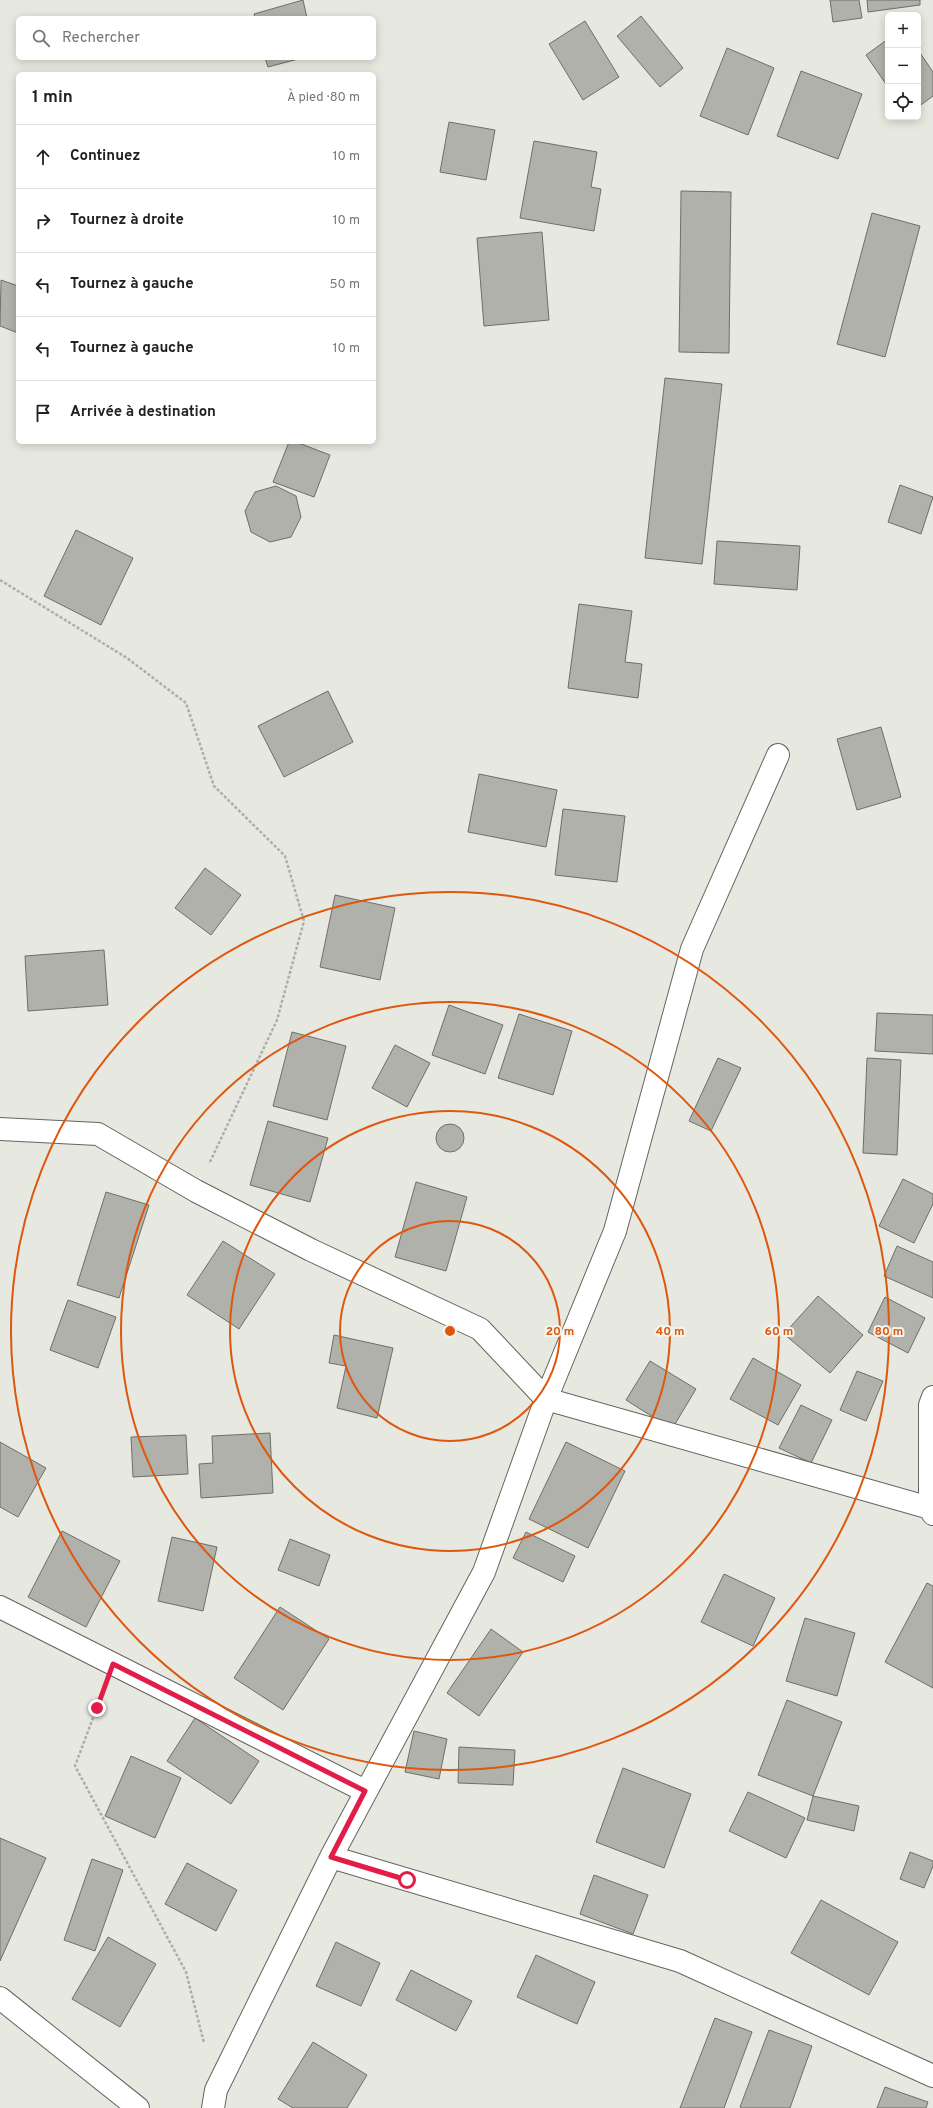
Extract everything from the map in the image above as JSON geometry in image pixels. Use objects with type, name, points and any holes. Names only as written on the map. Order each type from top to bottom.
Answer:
[{"type":"street","points":[[215,2099],[331,1857],[365,1791],[484,1572],[546,1399],[615,1231],[692,949],[778,754]]},
{"type":"street","points":[[0,1129],[98,1134],[196,1191],[311,1250],[480,1329],[546,1399],[931,1511],[930,1405],[933,1397]]},
{"type":"street","points":[[0,1607],[365,1791]]},
{"type":"street","points":[[331,1857],[680,1961],[933,2076]]},
{"type":"street","points":[[0,1998],[138,2108]]},
{"type":"path","points":[[0,580],[126,658],[186,704],[214,786],[285,856],[304,921],[276,1020],[196,1191]]},
{"type":"path","points":[[113,1664],[75,1766],[186,1972],[215,2099]]},
{"type":"building","points":[[303,0],[307,16],[254,16],[254,14]]},
{"type":"building","points":[[830,0],[859,0],[862,18],[833,22]]},
{"type":"building","points":[[867,0],[920,0],[920,5],[868,12]]},
{"type":"building","points":[[641,16],[683,68],[660,87],[617,36]]},
{"type":"building","points":[[585,21],[619,77],[583,100],[549,44]]},
{"type":"building","points":[[885,41],[885,83],[866,55]]},
{"type":"building","points":[[727,48],[774,68],[748,135],[700,116]]},
{"type":"building","points":[[921,54],[933,72],[933,96],[921,105]]},
{"type":"building","points":[[266,60],[294,60],[268,67]]},
{"type":"building","points":[[801,71],[862,94],[838,159],[777,136]]},
{"type":"building","points":[[449,122],[495,130],[486,180],[440,172]]},
{"type":"building","points":[[534,141],[597,152],[591,187],[601,189],[594,231],[520,218]]},
{"type":"building","points":[[681,191],[731,192],[729,353],[679,352]]},
{"type":"building","points":[[872,213],[920,226],[885,357],[837,344]]},
{"type":"building","points":[[542,232],[549,320],[484,326],[477,238]]},
{"type":"building","points":[[1,280],[16,285],[16,332],[0,326]]},
{"type":"building","points":[[665,378],[722,384],[702,564],[645,558]]},
{"type":"building","points":[[288,444],[301,444],[330,455],[314,497],[273,482]]},
{"type":"building","points":[[900,485],[933,497],[921,534],[888,522]]},
{"type":"building","points":[[276,486],[296,496],[301,517],[291,537],[270,542],[251,532],[245,511],[255,492]]},
{"type":"building","points":[[76,530],[133,558],[101,625],[44,596]]},
{"type":"building","points":[[717,541],[800,546],[797,590],[714,584]]},
{"type":"building","points":[[579,604],[632,611],[625,662],[642,664],[638,698],[568,688]]},
{"type":"building","points":[[328,691],[353,742],[284,777],[258,726]]},
{"type":"building","points":[[881,727],[901,797],[857,810],[837,739]]},
{"type":"building","points":[[479,774],[557,790],[546,847],[468,832]]},
{"type":"building","points":[[563,809],[625,816],[617,882],[555,875]]},
{"type":"building","points":[[205,868],[241,895],[211,935],[175,908]]},
{"type":"building","points":[[335,895],[395,908],[380,980],[320,967]]},
{"type":"building","points":[[104,950],[108,1005],[28,1011],[25,956]]},
{"type":"building","points":[[449,1005],[503,1025],[485,1074],[432,1055]]},
{"type":"building","points":[[877,1013],[933,1015],[933,1054],[875,1051]]},
{"type":"building","points":[[519,1014],[572,1031],[553,1095],[498,1078]]},
{"type":"building","points":[[292,1032],[346,1046],[327,1120],[273,1106]]},
{"type":"building","points":[[395,1045],[430,1063],[407,1107],[372,1088]]},
{"type":"building","points":[[718,1058],[741,1068],[711,1131],[689,1121]]},
{"type":"building","points":[[867,1058],[901,1060],[897,1155],[863,1153]]},
{"type":"building","points":[[268,1121],[328,1138],[310,1202],[250,1185]]},
{"type":"building","points":[[450,1124],[456,1125],[460,1128],[463,1132],[463,1144],[460,1148],[456,1151],[450,1152],[444,1151],[440,1148],[437,1144],[436,1138],[437,1132],[440,1128],[444,1125]]},
{"type":"building","points":[[903,1179],[933,1194],[933,1204],[914,1243],[879,1226]]},
{"type":"building","points":[[416,1182],[467,1197],[446,1271],[395,1257]]},
{"type":"building","points":[[106,1192],[149,1205],[119,1298],[77,1285]]},
{"type":"building","points":[[223,1241],[275,1274],[239,1329],[187,1295]]},
{"type":"building","points":[[897,1246],[933,1262],[933,1298],[884,1276]]},
{"type":"building","points":[[818,1296],[863,1335],[830,1373],[784,1334]]},
{"type":"building","points":[[885,1297],[925,1318],[908,1353],[868,1332]]},
{"type":"building","points":[[68,1300],[116,1317],[98,1368],[50,1350]]},
{"type":"building","points":[[334,1335],[393,1348],[377,1418],[337,1408],[346,1366],[329,1363]]},
{"type":"building","points":[[753,1358],[801,1385],[778,1425],[730,1399]]},
{"type":"building","points":[[650,1361],[696,1389],[672,1429],[626,1400]]},
{"type":"building","points":[[857,1371],[883,1381],[866,1421],[840,1410]]},
{"type":"building","points":[[801,1405],[832,1420],[811,1463],[779,1448]]},
{"type":"building","points":[[270,1433],[273,1493],[201,1498],[199,1464],[213,1463],[212,1436]]},
{"type":"building","points":[[186,1435],[188,1474],[133,1477],[131,1437]]},
{"type":"building","points":[[0,1442],[46,1468],[18,1517],[0,1507]]},
{"type":"building","points":[[566,1442],[625,1471],[588,1548],[529,1519]]},
{"type":"building","points":[[62,1531],[120,1561],[86,1627],[28,1597]]},
{"type":"building","points":[[526,1532],[575,1556],[563,1582],[513,1558]]},
{"type":"building","points":[[172,1537],[217,1547],[203,1611],[158,1601]]},
{"type":"building","points":[[290,1539],[330,1555],[319,1586],[278,1570]]},
{"type":"building","points":[[724,1574],[775,1598],[753,1646],[701,1622]]},
{"type":"building","points":[[927,1583],[933,1586],[933,1688],[885,1662]]},
{"type":"building","points":[[280,1607],[329,1639],[283,1710],[234,1678]]},
{"type":"building","points":[[805,1618],[855,1633],[837,1696],[786,1681]]},
{"type":"building","points":[[491,1629],[523,1652],[479,1716],[447,1693]]},
{"type":"building","points":[[787,1700],[842,1722],[813,1796],[758,1775]]},
{"type":"building","points":[[195,1718],[259,1761],[231,1804],[167,1761]]},
{"type":"building","points":[[414,1731],[447,1739],[439,1779],[405,1772]]},
{"type":"building","points":[[459,1747],[515,1750],[513,1785],[458,1783]]},
{"type":"building","points":[[131,1756],[181,1778],[155,1838],[105,1816]]},
{"type":"building","points":[[623,1768],[691,1794],[664,1868],[596,1842]]},
{"type":"building","points":[[748,1792],[805,1818],[786,1858],[729,1831]]},
{"type":"building","points":[[813,1796],[859,1806],[854,1831],[807,1820]]},
{"type":"building","points":[[0,1838],[46,1858],[0,1961]]},
{"type":"building","points":[[910,1852],[933,1861],[933,1866],[924,1888],[900,1879]]},
{"type":"building","points":[[92,1859],[123,1870],[95,1951],[64,1940]]},
{"type":"building","points":[[187,1863],[237,1890],[216,1931],[165,1904]]},
{"type":"building","points":[[594,1875],[648,1895],[633,1934],[580,1914]]},
{"type":"building","points":[[821,1900],[898,1942],[869,1995],[791,1953]]},
{"type":"building","points":[[108,1937],[156,1964],[120,2027],[72,1999]]},
{"type":"building","points":[[336,1942],[380,1963],[361,2006],[316,1986]]},
{"type":"building","points":[[536,1955],[595,1982],[577,2024],[517,1997]]},
{"type":"building","points":[[411,1970],[472,2001],[456,2031],[396,2000]]},
{"type":"building","points":[[715,2018],[752,2032],[724,2108],[680,2108]]},
{"type":"building","points":[[769,2030],[812,2046],[790,2108],[742,2108],[740,2107]]},
{"type":"building","points":[[313,2042],[367,2075],[347,2108],[293,2108],[278,2099]]},
{"type":"building","points":[[885,2087],[928,2102],[926,2108],[877,2108]]},
{"type":"route","points":[[97,1708],[113,1664],[365,1791],[331,1857],[407,1880]]}]
